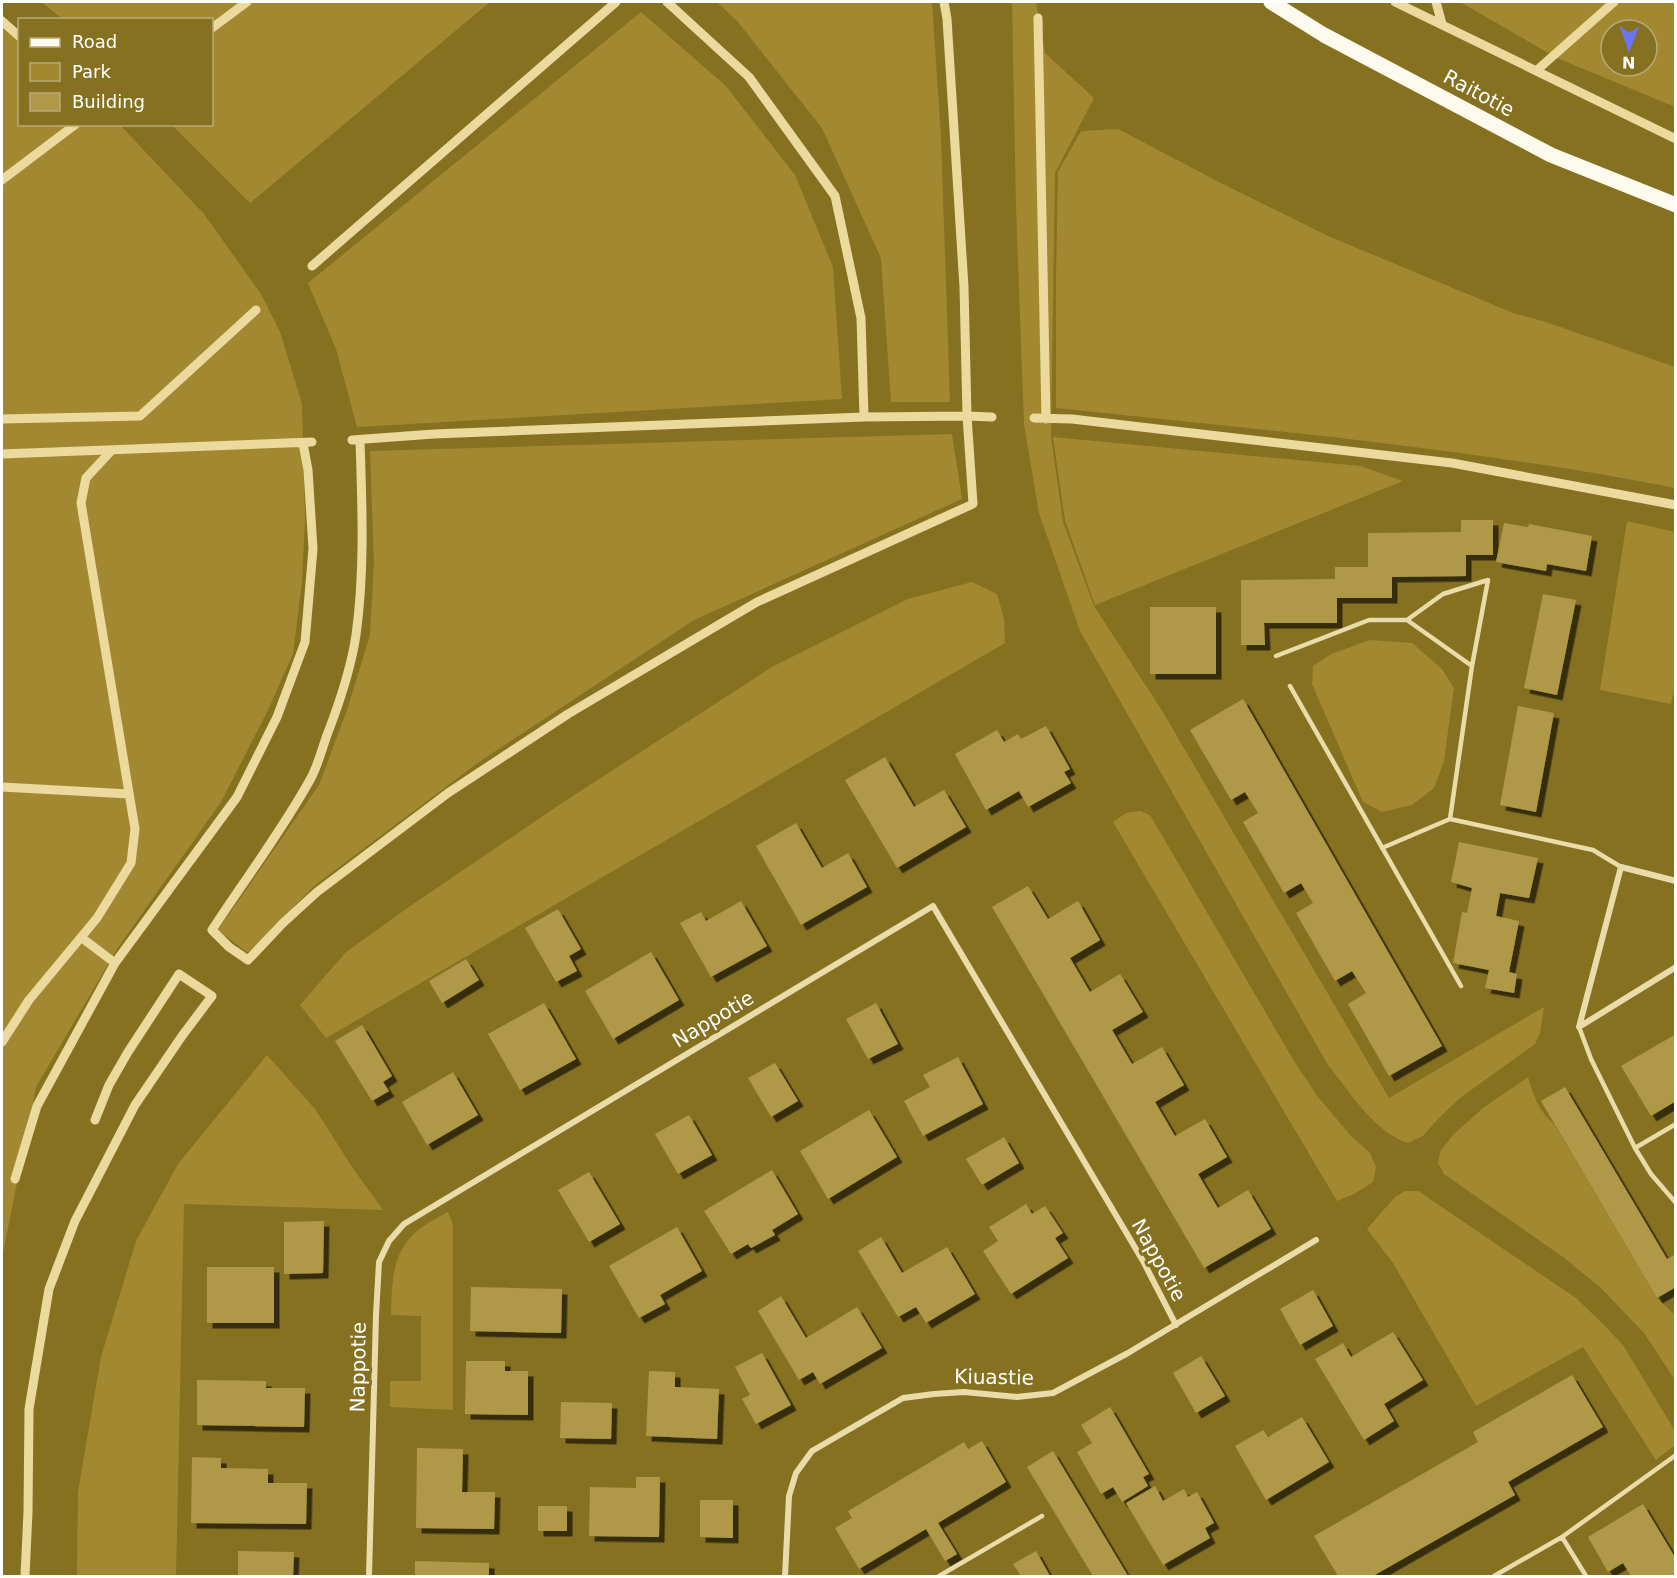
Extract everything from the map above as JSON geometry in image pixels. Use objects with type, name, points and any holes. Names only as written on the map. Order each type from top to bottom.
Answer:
[{"type":"main road","name":"Raitotie","points":[[1271,2],[1324,35],[1551,155],[1676,205]]},
{"type":"street","points":[[1579,1027],[1621,867],[1676,881]]},
{"type":"street","name":"Nappotie","points":[[369,1576],[379,1262],[389,1241],[404,1224],[933,906],[1143,1261],[1176,1325]]},
{"type":"street","points":[[1579,1027],[1676,967]]},
{"type":"street","name":"Kiuastie","points":[[784,1576],[789,1496],[796,1473],[812,1451],[903,1398],[964,1392],[1017,1397],[1053,1393],[1128,1353],[1316,1240]]},
{"type":"lane","points":[[1407,620],[1443,594],[1488,580],[1472,666],[1450,819]]},
{"type":"lane","points":[[1276,656],[1369,620],[1407,620],[1472,666]]},
{"type":"lane","points":[[1290,686],[1461,986]]},
{"type":"lane","points":[[1383,848],[1450,819],[1593,850],[1621,867]]},
{"type":"lane","points":[[1579,1027],[1591,1059],[1635,1148],[1652,1174],[1676,1203]]},
{"type":"lane","points":[[1635,1148],[1676,1124]]},
{"type":"lane","points":[[1494,1576],[1562,1537],[1676,1455]]},
{"type":"lane","points":[[939,1576],[1042,1516]]},
{"type":"lane","points":[[1562,1537],[1586,1576]]},
{"type":"green space","points":[[42,2],[490,2],[250,203],[173,126],[213,126],[213,18],[61,18]]},
{"type":"green space","points":[[717,2],[932,2],[941,138],[950,402],[891,402],[881,258],[822,128],[737,21]]},
{"type":"green space","points":[[1012,2],[1036,2],[1045,53],[1094,98],[1055,173],[1051,437],[1063,522],[1094,606],[1161,709],[1389,1098],[1544,1007],[1540,1033],[1535,1044],[1460,1098],[1423,1136],[1408,1143],[1396,1138],[1374,1121],[1328,1065],[1080,631],[1039,513],[1024,424],[1016,208]]},
{"type":"green space","points":[[1460,2],[1675,2],[1675,107],[1605,78],[1659,78],[1659,18],[1599,18],[1599,75],[1557,58]]},
{"type":"green space","points":[[641,12],[726,86],[795,175],[833,267],[842,399],[357,427],[336,349],[308,283]]},
{"type":"green space","points":[[2,15],[18,30],[18,126],[121,126],[204,214],[261,294],[280,332],[302,404],[305,520],[302,582],[293,654],[268,710],[221,802],[117,949],[36,1087],[2,1258]]},
{"type":"green space","points":[[1118,129],[1328,236],[1513,313],[1546,322],[1675,367],[1675,488],[1444,451],[1289,432],[1056,408],[1058,172],[1081,131]]},
{"type":"green space","points":[[952,434],[962,499],[694,620],[479,762],[314,886],[248,953],[218,930],[319,785],[347,710],[370,635],[374,563],[370,451]]},
{"type":"green space","points":[[1053,437],[1360,466],[1403,481],[1095,605],[1065,520]]},
{"type":"green space","points":[[1627,521],[1675,532],[1676,681],[1671,704],[1600,690]]},
{"type":"green space","points":[[972,582],[997,594],[1004,619],[1005,643],[326,1038],[300,1005],[346,952],[406,909],[562,803],[772,667],[908,599]]},
{"type":"green space","points":[[1370,640],[1412,643],[1442,669],[1454,688],[1444,761],[1434,788],[1412,805],[1382,812],[1363,802],[1312,684],[1313,666],[1331,654]]},
{"type":"green space","points":[[1140,811],[1150,815],[1294,1061],[1318,1097],[1351,1136],[1370,1153],[1376,1167],[1373,1182],[1354,1194],[1337,1201],[1113,822],[1126,813]]},
{"type":"green space","points":[[267,1055],[315,1109],[383,1210],[184,1204],[176,1576],[77,1576],[78,1492],[101,1357],[136,1241],[178,1164]]},
{"type":"green space","points":[[1528,1077],[1540,1109],[1554,1124],[1657,1298],[1675,1317],[1675,1380],[1644,1333],[1600,1287],[1563,1257],[1444,1174],[1438,1163],[1440,1152],[1453,1135],[1483,1108]]},
{"type":"green space","points":[[1405,1191],[1418,1191],[1576,1298],[1623,1345],[1675,1431],[1675,1445],[1656,1460],[1583,1347],[1476,1406],[1393,1263],[1367,1229],[1395,1197]]},
{"type":"green space","points":[[448,1212],[453,1224],[453,1410],[390,1407],[390,1381],[421,1381],[421,1316],[391,1315],[394,1270],[408,1240],[427,1224]]},
{"type":"building","points":[[1461,520],[1493,520],[1493,555],[1466,555],[1466,576],[1392,577],[1392,598],[1337,598],[1337,623],[1264,623],[1265,645],[1241,645],[1241,580],[1335,579],[1335,567],[1368,567],[1368,533],[1461,532]]},
{"type":"building","points":[[1504,523],[1528,527],[1529,524],[1592,536],[1586,571],[1547,564],[1546,571],[1496,562]]},
{"type":"building","points":[[1543,594],[1576,600],[1557,695],[1524,688]]},
{"type":"building","points":[[1150,607],[1216,607],[1216,674],[1150,674]]},
{"type":"building","points":[[1243,699],[1442,1046],[1389,1076],[1348,1004],[1366,993],[1352,971],[1335,981],[1296,913],[1313,903],[1301,883],[1284,893],[1243,822],[1258,813],[1245,792],[1231,800],[1190,730]]},
{"type":"building","points":[[1518,706],[1554,713],[1536,812],[1500,805]]},
{"type":"building","points":[[1046,726],[1070,769],[1064,772],[1071,783],[1028,807],[1019,791],[986,810],[955,754],[997,730],[1004,742],[1018,734],[1021,739]]},
{"type":"building","points":[[885,757],[914,807],[944,790],[966,827],[897,868],[845,780]]},
{"type":"building","points":[[796,823],[822,868],[848,853],[867,887],[801,925],[756,846]]},
{"type":"building","points":[[1459,842],[1538,858],[1529,898],[1500,893],[1496,916],[1519,921],[1509,972],[1517,974],[1514,993],[1485,988],[1489,970],[1453,963],[1462,912],[1467,913],[1472,888],[1451,882]]},
{"type":"building","points":[[1028,886],[1048,919],[1078,901],[1100,940],[1070,958],[1090,992],[1120,974],[1143,1012],[1112,1030],[1132,1064],[1162,1047],[1184,1085],[1155,1102],[1175,1136],[1205,1119],[1227,1157],[1198,1174],[1218,1208],[1248,1190],[1271,1229],[1204,1268],[992,907]]},
{"type":"building","points":[[741,901],[767,946],[711,977],[680,923],[701,912],[706,921]]},
{"type":"building","points":[[558,909],[581,949],[569,956],[577,971],[556,982],[525,928]]},
{"type":"building","points":[[651,952],[679,1000],[613,1039],[585,991]]},
{"type":"building","points":[[466,959],[479,980],[442,1003],[429,981]]},
{"type":"building","points":[[544,1003],[576,1059],[520,1090],[488,1034]]},
{"type":"building","points":[[876,1003],[898,1044],[868,1059],[846,1019]]},
{"type":"building","points":[[362,1025],[392,1076],[383,1082],[389,1091],[372,1101],[335,1041]]},
{"type":"building","points":[[1676,1034],[1676,1101],[1651,1116],[1621,1066]]},
{"type":"building","points":[[958,1057],[983,1104],[923,1136],[904,1101],[930,1087],[923,1075]]},
{"type":"building","points":[[775,1063],[798,1101],[771,1117],[748,1078]]},
{"type":"building","points":[[453,1072],[478,1115],[427,1145],[402,1102]]},
{"type":"building","points":[[1565,1087],[1667,1259],[1676,1254],[1676,1287],[1657,1298],[1541,1101]]},
{"type":"building","points":[[869,1110],[897,1157],[828,1199],[800,1151]]},
{"type":"building","points":[[689,1115],[712,1155],[678,1174],[655,1134]]},
{"type":"building","points":[[1004,1137],[1019,1163],[982,1185],[966,1159]]},
{"type":"building","points":[[772,1170],[798,1214],[772,1230],[775,1235],[751,1248],[748,1244],[731,1254],[704,1211]]},
{"type":"building","points":[[589,1172],[620,1224],[589,1242],[558,1190]]},
{"type":"building","points":[[1026,1204],[1032,1214],[1045,1206],[1063,1233],[1055,1238],[1068,1258],[1011,1294],[983,1251],[998,1241],[989,1227]]},
{"type":"building","points":[[324,1221],[323,1273],[284,1274],[284,1222]]},
{"type":"building","points":[[677,1227],[702,1271],[660,1295],[665,1304],[639,1318],[609,1266]]},
{"type":"building","points":[[881,1237],[902,1273],[947,1247],[975,1294],[926,1323],[916,1307],[898,1317],[858,1251]]},
{"type":"building","points":[[207,1267],[274,1267],[274,1323],[207,1323]]},
{"type":"building","points":[[471,1287],[562,1289],[561,1333],[470,1331]]},
{"type":"building","points":[[1313,1290],[1333,1326],[1300,1345],[1280,1309]]},
{"type":"building","points":[[781,1296],[806,1338],[857,1307],[882,1348],[820,1384],[813,1372],[799,1380],[758,1311]]},
{"type":"building","points":[[1393,1332],[1423,1380],[1384,1404],[1394,1421],[1364,1440],[1315,1359],[1343,1343],[1351,1357]]},
{"type":"building","points":[[762,1353],[791,1405],[756,1424],[742,1399],[750,1395],[735,1367]]},
{"type":"building","points":[[1201,1356],[1225,1396],[1196,1413],[1173,1373]]},
{"type":"building","points":[[466,1361],[505,1361],[505,1371],[528,1371],[528,1415],[465,1414]]},
{"type":"building","points":[[649,1371],[675,1372],[675,1387],[719,1389],[717,1439],[646,1436]]},
{"type":"building","points":[[1572,1375],[1603,1427],[1508,1482],[1515,1495],[1373,1576],[1338,1576],[1314,1536],[1478,1442],[1473,1432]]},
{"type":"building","points":[[197,1380],[266,1381],[266,1388],[305,1388],[304,1427],[197,1425]]},
{"type":"building","points":[[561,1402],[612,1403],[611,1439],[560,1438]]},
{"type":"building","points":[[1110,1407],[1149,1474],[1143,1477],[1148,1486],[1122,1502],[1113,1487],[1101,1494],[1077,1452],[1092,1443],[1081,1425]]},
{"type":"building","points":[[1302,1417],[1329,1462],[1266,1500],[1235,1446],[1263,1430],[1268,1437]]},
{"type":"building","points":[[982,1441],[1006,1482],[938,1523],[957,1554],[945,1561],[926,1529],[859,1569],[835,1528],[852,1518],[848,1511],[964,1442],[968,1449]]},
{"type":"building","points":[[417,1448],[463,1449],[462,1492],[495,1492],[494,1529],[416,1528]]},
{"type":"building","points":[[1053,1451],[1128,1576],[1093,1576],[1027,1467]]},
{"type":"building","points":[[192,1457],[221,1458],[221,1468],[268,1469],[268,1483],[307,1483],[306,1524],[191,1523]]},
{"type":"building","points":[[636,1477],[660,1477],[659,1537],[589,1536],[590,1487],[636,1488]]},
{"type":"building","points":[[1155,1486],[1163,1501],[1184,1489],[1188,1497],[1197,1492],[1214,1523],[1205,1528],[1210,1538],[1163,1565],[1126,1503]]},
{"type":"building","points":[[700,1500],[733,1500],[733,1538],[700,1537]]},
{"type":"building","points":[[1643,1504],[1676,1559],[1676,1576],[1631,1576],[1623,1563],[1608,1572],[1588,1537]]},
{"type":"building","points":[[538,1506],[567,1506],[567,1531],[538,1531]]},
{"type":"building","points":[[238,1551],[294,1552],[293,1576],[238,1576]]},
{"type":"building","points":[[1036,1551],[1050,1576],[1021,1576],[1013,1564]]},
{"type":"building","points":[[415,1561],[489,1563],[489,1576],[415,1576]]},
{"type":"waterway","points":[[213,27],[247,2]]},
{"type":"waterway","points":[[312,266],[616,2]]},
{"type":"waterway","points":[[667,2],[749,77],[835,196],[861,318],[864,417]]},
{"type":"waterway","points":[[360,440],[361,586],[356,635],[344,686],[311,778],[276,836],[212,930],[229,947],[248,960],[317,892],[448,793],[568,714],[757,602],[973,504],[967,416],[964,287],[947,19],[944,2]]},
{"type":"waterway","points":[[1395,2],[1676,139]]},
{"type":"waterway","points":[[1436,2],[1442,24]]},
{"type":"waterway","points":[[1536,71],[1614,2]]},
{"type":"waterway","points":[[1038,18],[1046,419]]},
{"type":"waterway","points":[[2,21],[18,35]]},
{"type":"waterway","points":[[2,180],[73,126]]},
{"type":"waterway","points":[[2,419],[140,416],[256,310]]},
{"type":"waterway","points":[[352,440],[434,434],[864,417],[992,417]]},
{"type":"waterway","points":[[1034,418],[1072,419],[1452,463],[1676,505]]},
{"type":"waterway","points":[[2,454],[312,442]]},
{"type":"waterway","points":[[15,1179],[37,1106],[115,963],[237,797],[277,717],[305,642],[313,549],[308,470],[303,443]]},
{"type":"waterway","points":[[2,1042],[29,1000],[97,918],[131,863],[135,829],[81,503],[86,478],[111,451]]},
{"type":"waterway","points":[[2,787],[129,794]]},
{"type":"waterway","points":[[82,938],[115,963]]},
{"type":"waterway","points":[[25,1576],[29,1409],[49,1289],[75,1221],[135,1105],[212,996],[179,974],[109,1085],[95,1120]]}]
